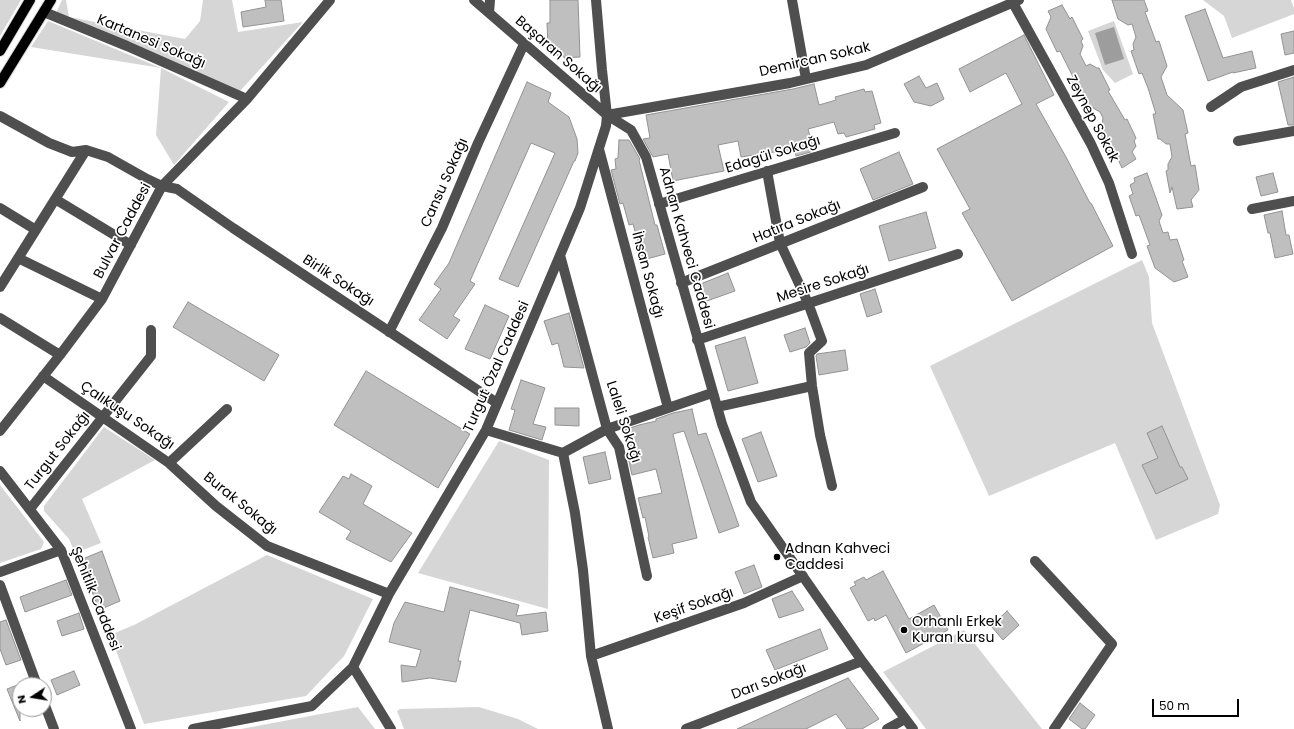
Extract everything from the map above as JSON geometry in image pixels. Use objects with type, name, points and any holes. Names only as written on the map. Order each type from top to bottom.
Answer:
[{"type":"main road","points":[[0,51],[30,0]]},
{"type":"main road","points":[[0,83],[50,0]]},
{"type":"street","name":"Bulvar Caddesi","points":[[0,431],[102,299],[162,186],[247,99],[330,0]]},
{"type":"street","name":"Başaran Sokağı","points":[[474,0],[607,115]]},
{"type":"street","points":[[489,13],[490,0]]},
{"type":"street","name":"Turgut Özal Caddesi","points":[[193,729],[312,706],[353,666],[389,594],[486,430],[580,208],[606,126],[607,115],[596,0]]},
{"type":"street","points":[[792,0],[806,79]]},
{"type":"street","name":"Demircan Sokak","points":[[607,115],[806,79],[866,65],[1016,1]]},
{"type":"street","name":"Zeynep Sokak","points":[[1016,1],[1091,144],[1109,183],[1132,254]]},
{"type":"street","name":"Kartanesi Sokağı","points":[[44,12],[247,99]]},
{"type":"street","name":"Cansu Sokağı","points":[[389,332],[442,228],[478,143],[524,44]]},
{"type":"street","points":[[1211,106],[1241,87],[1294,70]]},
{"type":"street","name":"Adnan Kahveci Caddesi","points":[[607,115],[631,130],[646,157],[712,393],[751,502],[862,661],[913,729]]},
{"type":"street","name":"Birlik Sokağı","points":[[0,116],[49,144],[72,152],[86,150],[108,157],[162,186],[177,189],[232,228],[498,404]]},
{"type":"street","points":[[1238,141],[1294,131]]},
{"type":"street","name":"Edagül Sokağı","points":[[659,204],[895,133]]},
{"type":"street","name":"İhsan Sokağı","points":[[599,149],[668,408]]},
{"type":"street","points":[[0,287],[86,150]]},
{"type":"street","points":[[767,171],[780,243],[808,303],[822,341],[809,353],[812,386],[820,435],[832,486]]},
{"type":"street","name":"Hatıra Sokağı","points":[[681,282],[923,187]]},
{"type":"street","points":[[55,199],[130,245]]},
{"type":"street","points":[[1252,209],[1294,201]]},
{"type":"street","points":[[0,208],[36,230]]},
{"type":"street","name":"Mesire Sokağı","points":[[697,340],[958,254]]},
{"type":"street","name":"Laleli Sokağı","points":[[560,256],[607,428],[619,447],[647,576]]},
{"type":"street","points":[[18,258],[102,299]]},
{"type":"street","points":[[0,318],[60,355]]},
{"type":"street","name":"Turgut Sokağı","points":[[30,509],[151,356],[151,330]]},
{"type":"street","name":"Çalıkuşu Sokağı","points":[[43,376],[169,463],[227,409]]},
{"type":"street","points":[[717,408],[812,386]]},
{"type":"street","points":[[486,430],[563,453],[607,428],[712,393]]},
{"type":"street","points":[[563,453],[583,570],[591,656],[608,729]]},
{"type":"street","name":"Burak Sokağı","points":[[169,463],[216,506],[267,546],[389,594]]},
{"type":"street","name":"Şehitlik Caddesi","points":[[0,471],[61,550],[132,729]]},
{"type":"street","points":[[0,572],[61,550]]},
{"type":"street","points":[[1035,561],[1112,644],[1054,729]]},
{"type":"street","name":"Keşif Sokağı","points":[[591,656],[744,603],[802,576]]},
{"type":"street","points":[[0,585],[34,677]]},
{"type":"street","name":"Darı Sokağı","points":[[686,729],[862,661]]},
{"type":"street","points":[[353,666],[391,729]]},
{"type":"street","points":[[49,717],[54,729]]},
{"type":"street","points":[[887,729],[905,719]]},
{"type":"shaded area","points":[[0,0],[21,0],[0,36]]},
{"type":"shaded area","points":[[62,0],[66,0],[69,17],[185,39],[200,21],[203,0],[232,0],[238,32],[303,22],[240,91],[56,13]]},
{"type":"shaded area","points":[[1203,0],[1291,0],[1294,8],[1294,14],[1232,38],[1224,16]]},
{"type":"shaded area","points":[[48,21],[161,68],[31,47]]},
{"type":"shaded area","points":[[1114,21],[1133,74],[1115,83],[1103,70],[1088,31]]},
{"type":"shaded area","points":[[1114,27],[1124,59],[1105,65],[1095,33]]},
{"type":"shaded area","points":[[161,68],[229,102],[174,165],[156,135]]},
{"type":"shaded area","points":[[1142,260],[1149,277],[1152,323],[1220,505],[1218,514],[1156,540],[1115,443],[989,496],[930,366]]},
{"type":"shaded area","points":[[104,427],[155,460],[82,499],[101,543],[75,553],[69,539],[44,511],[44,506]]},
{"type":"shaded area","points":[[499,441],[549,460],[548,609],[418,573]]},
{"type":"shaded area","points":[[0,485],[44,542],[41,549],[0,563]]},
{"type":"shaded area","points":[[267,555],[373,599],[344,656],[306,696],[144,724],[110,635],[134,625]]},
{"type":"shaded area","points":[[964,630],[1042,729],[926,729],[883,672]]},
{"type":"shaded area","points":[[358,707],[375,729],[241,729]]},
{"type":"shaded area","points":[[479,707],[518,719],[538,729],[404,729],[397,711],[400,709]]},
{"type":"building","points":[[265,0],[281,0],[284,21],[243,27],[241,12],[266,7]]},
{"type":"building","points":[[550,0],[578,0],[580,57],[564,58],[564,56],[557,56],[557,52],[551,52],[551,48],[548,47],[547,23],[550,23]]},
{"type":"building","points":[[1112,0],[1144,0],[1148,11],[1145,12],[1156,42],[1159,41],[1167,66],[1161,77],[1167,95],[1183,110],[1188,133],[1185,134],[1191,166],[1195,165],[1199,190],[1191,200],[1193,207],[1177,209],[1172,187],[1170,193],[1166,171],[1168,170],[1168,164],[1172,157],[1170,144],[1166,144],[1158,139],[1153,114],[1156,114],[1148,88],[1142,73],[1139,74],[1131,51],[1134,50],[1133,44],[1136,37],[1132,24],[1128,25],[1118,19]]},
{"type":"building","points":[[1062,5],[1070,19],[1072,17],[1083,39],[1081,41],[1083,46],[1080,54],[1086,66],[1090,64],[1099,68],[1110,90],[1108,91],[1125,120],[1127,119],[1136,138],[1134,141],[1136,146],[1132,152],[1136,159],[1122,168],[1114,151],[1110,153],[1100,132],[1104,128],[1102,125],[1103,118],[1100,112],[1083,102],[1072,81],[1074,79],[1060,51],[1057,52],[1046,29],[1051,17],[1048,11]]},
{"type":"building","points":[[1205,9],[1223,58],[1252,51],[1256,68],[1233,72],[1208,81],[1185,16]]},
{"type":"building","points":[[1294,31],[1294,53],[1285,55],[1281,34]]},
{"type":"building","points":[[1024,35],[1054,95],[1036,104],[1113,246],[1012,301],[962,213],[970,209],[937,149],[1022,104],[1006,73],[970,92],[959,69]]},
{"type":"building","points":[[919,76],[926,88],[937,83],[944,99],[931,106],[914,102],[904,84]]},
{"type":"building","points":[[1294,77],[1294,125],[1288,125],[1278,82]]},
{"type":"building","points":[[527,82],[551,93],[548,102],[569,117],[577,139],[578,153],[518,287],[499,279],[555,153],[531,143],[470,281],[475,284],[453,316],[460,320],[447,339],[419,320],[441,289],[434,284],[449,263]]},
{"type":"building","points":[[814,84],[819,105],[836,100],[835,97],[864,89],[865,92],[872,91],[881,123],[874,125],[875,129],[846,137],[844,133],[838,134],[834,122],[808,129],[814,151],[796,156],[794,149],[741,157],[738,141],[718,145],[724,171],[673,181],[668,154],[653,157],[643,139],[650,138],[646,115]]},
{"type":"building","points":[[619,140],[629,140],[640,159],[655,225],[657,225],[665,254],[643,260],[633,224],[629,225],[623,203],[620,204],[611,170],[616,169],[615,159],[618,158]]},
{"type":"building","points":[[899,152],[913,184],[873,200],[860,169]]},
{"type":"building","points":[[1147,173],[1162,215],[1159,221],[1163,233],[1168,232],[1170,240],[1177,239],[1184,260],[1182,261],[1188,277],[1174,282],[1155,268],[1147,246],[1150,245],[1139,215],[1136,216],[1129,196],[1133,194],[1130,185],[1135,182],[1134,178]]},
{"type":"building","points":[[1273,173],[1278,192],[1261,196],[1256,177]]},
{"type":"building","points":[[1282,211],[1286,235],[1289,235],[1293,254],[1275,258],[1270,233],[1268,233],[1264,215]]},
{"type":"building","points":[[926,212],[936,248],[889,261],[879,226]]},
{"type":"building","points":[[728,273],[735,291],[704,302],[698,285]]},
{"type":"building","points":[[875,289],[882,312],[867,317],[860,294]]},
{"type":"building","points":[[188,302],[279,355],[264,381],[173,327]]},
{"type":"building","points":[[485,305],[509,316],[490,359],[465,349]]},
{"type":"building","points":[[569,313],[584,368],[564,367],[558,343],[552,345],[544,321]]},
{"type":"building","points":[[805,328],[810,343],[806,347],[790,352],[784,335]]},
{"type":"building","points":[[745,337],[758,383],[728,391],[715,346]]},
{"type":"building","points":[[845,350],[848,370],[819,375],[817,354]]},
{"type":"building","points":[[366,371],[470,434],[438,488],[334,425]]},
{"type":"building","points":[[521,380],[545,388],[533,424],[546,427],[542,440],[509,430],[515,410],[511,409]]},
{"type":"building","points":[[555,408],[579,408],[579,426],[555,425]]},
{"type":"building","points":[[692,409],[698,435],[706,433],[739,526],[719,533],[684,431],[673,434],[697,538],[672,544],[674,553],[653,558],[645,517],[643,518],[638,498],[662,493],[656,469],[632,475],[628,457],[630,456],[624,430],[656,421],[656,419],[673,413]]},
{"type":"building","points":[[1162,426],[1180,467],[1182,467],[1188,479],[1156,494],[1142,465],[1158,458],[1147,433]]},
{"type":"building","points":[[761,432],[777,476],[758,482],[742,439]]},
{"type":"building","points":[[605,452],[611,479],[589,484],[583,457]]},
{"type":"building","points":[[351,474],[372,486],[363,504],[412,533],[391,562],[346,539],[351,531],[319,512],[343,476],[349,479]]},
{"type":"building","points":[[102,551],[120,601],[99,610],[80,560]]},
{"type":"building","points":[[754,565],[762,587],[744,594],[735,572]]},
{"type":"building","points":[[883,571],[909,619],[934,605],[948,630],[906,653],[886,615],[875,621],[874,618],[868,621],[850,588],[856,585],[854,582],[864,577],[866,580]]},
{"type":"building","points":[[66,580],[72,595],[25,612],[20,597]]},
{"type":"building","points":[[450,587],[519,605],[516,616],[546,612],[548,631],[522,635],[520,623],[470,610],[458,661],[461,661],[456,682],[430,678],[402,682],[401,665],[416,667],[421,650],[389,642],[394,623],[405,602],[444,612]]},
{"type":"building","points":[[792,591],[804,610],[779,618],[772,599]]},
{"type":"building","points":[[1007,611],[1019,625],[1003,640],[991,626]]},
{"type":"building","points":[[79,613],[84,629],[62,636],[57,621]]},
{"type":"building","points":[[6,620],[21,660],[6,665],[0,649],[0,622]]},
{"type":"building","points":[[820,629],[828,649],[775,670],[766,650]]},
{"type":"building","points":[[74,671],[80,685],[57,695],[52,680]]},
{"type":"building","points":[[848,678],[879,719],[862,729],[847,729],[836,714],[806,729],[737,729]]},
{"type":"building","points":[[12,687],[12,701],[7,689]]},
{"type":"building","points":[[1080,703],[1095,715],[1085,729],[1082,729],[1069,719]]},
{"type":"place","name":"Adnan Kahveci Caddesi","points":[[777,557]]},
{"type":"place","name":"Orhanlı Erkek Kuran kursu","points":[[904,630]]}]
